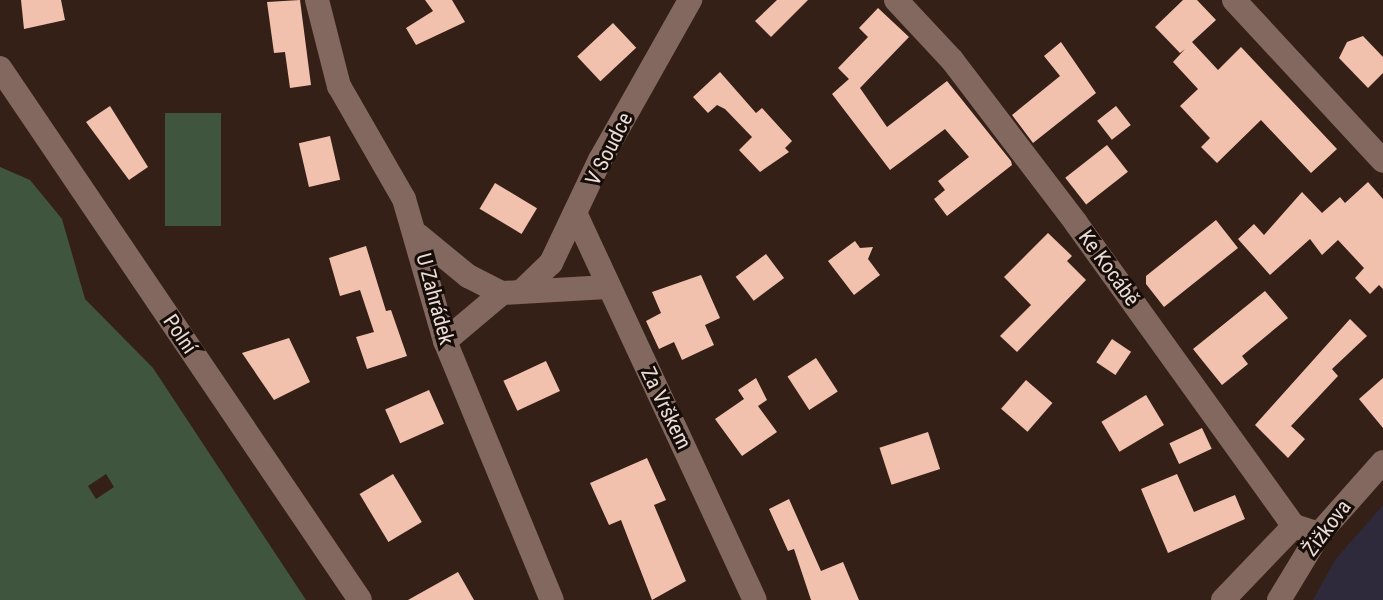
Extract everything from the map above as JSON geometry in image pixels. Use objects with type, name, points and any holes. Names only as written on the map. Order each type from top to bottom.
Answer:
[{"type":"street","name":"U Zahrádek","points":[[318,0],[339,86],[404,199],[417,234],[445,341],[552,600]]},
{"type":"street","name":"V Soudce","points":[[445,341],[551,263],[577,217],[600,160],[690,0]]},
{"type":"street","name":"Ke Kocábě","points":[[896,0],[952,60],[1070,214],[1294,526]]},
{"type":"street","points":[[1234,0],[1383,161]]},
{"type":"street","name":"Polní","points":[[0,68],[360,600]]},
{"type":"street","name":"Za Vrškem","points":[[577,217],[607,287],[755,600]]},
{"type":"street","points":[[417,234],[460,271],[512,292],[607,287]]},
{"type":"street","name":"Žižkova","points":[[1279,600],[1319,534],[1383,462]]},
{"type":"street","points":[[1223,600],[1294,526],[1319,534]]},
{"type":"shaded area","points":[[1383,505],[1383,600],[1313,600],[1335,560]]},
{"type":"green space","points":[[165,113],[221,113],[221,226],[165,226]]},
{"type":"green space","points":[[0,167],[30,180],[62,219],[85,299],[153,368],[306,600],[0,600]],"holes":[[[106,474],[114,487],[96,499],[88,486]]]},
{"type":"building","points":[[21,0],[61,0],[65,20],[24,29]]},
{"type":"building","points":[[300,0],[311,85],[290,88],[285,52],[274,53],[267,2]]},
{"type":"building","points":[[425,0],[452,0],[465,22],[416,45],[406,28],[433,11]]},
{"type":"building","points":[[777,0],[808,0],[771,37],[755,21]]},
{"type":"building","points":[[1183,0],[1197,0],[1216,20],[1192,42],[1218,70],[1241,47],[1337,149],[1311,173],[1261,120],[1217,163],[1201,147],[1210,138],[1180,106],[1198,89],[1173,62],[1185,49],[1180,53],[1155,27]]},
{"type":"building","points":[[878,8],[909,37],[860,88],[887,127],[947,81],[1011,161],[1012,165],[947,216],[934,199],[945,190],[938,181],[969,157],[945,129],[890,170],[832,94],[849,79],[838,68],[868,37],[859,28]]},
{"type":"building","points":[[613,23],[636,48],[600,81],[577,56]]},
{"type":"building","points":[[1363,36],[1383,57],[1383,73],[1368,88],[1339,58],[1347,42]]},
{"type":"building","points":[[1061,42],[1096,93],[1033,143],[1012,115],[1060,76],[1044,56]]},
{"type":"building","points":[[720,72],[756,113],[762,108],[792,141],[785,148],[789,152],[760,172],[739,150],[752,137],[725,109],[717,105],[708,113],[693,97]]},
{"type":"building","points":[[110,106],[148,167],[129,180],[86,122]]},
{"type":"building","points":[[1116,106],[1131,125],[1112,140],[1097,121]]},
{"type":"building","points":[[330,136],[340,180],[309,187],[299,143]]},
{"type":"building","points":[[1107,145],[1128,172],[1086,204],[1065,178]]},
{"type":"building","points":[[1368,182],[1383,199],[1383,289],[1379,285],[1370,294],[1355,278],[1364,268],[1338,240],[1322,255],[1310,239],[1270,275],[1238,239],[1254,224],[1264,235],[1302,192],[1322,213],[1340,197],[1345,203]]},
{"type":"building","points":[[495,183],[537,208],[522,234],[480,209]]},
{"type":"building","points":[[1216,220],[1238,248],[1164,307],[1146,284],[1146,276]]},
{"type":"building","points":[[1048,233],[1072,256],[1067,261],[1086,280],[1017,352],[1000,336],[1031,305],[1004,277]]},
{"type":"building","points":[[855,241],[860,248],[873,247],[868,259],[880,275],[854,295],[828,261]]},
{"type":"building","points":[[366,246],[386,311],[391,310],[407,356],[367,369],[356,337],[374,332],[360,290],[340,296],[329,258]]},
{"type":"building","points":[[766,254],[784,278],[754,301],[736,277]]},
{"type":"building","points":[[701,275],[720,318],[705,325],[714,345],[682,360],[674,342],[659,349],[646,321],[661,313],[652,292]]},
{"type":"building","points":[[1265,291],[1288,318],[1242,356],[1248,364],[1222,385],[1193,349]]},
{"type":"building","points":[[1350,319],[1367,336],[1332,369],[1338,376],[1291,426],[1305,439],[1288,458],[1255,425]]},
{"type":"building","points":[[289,338],[310,382],[274,400],[242,353]]},
{"type":"building","points":[[1112,339],[1131,352],[1115,375],[1096,362]]},
{"type":"building","points":[[816,358],[838,392],[809,410],[787,377]]},
{"type":"building","points":[[546,361],[560,391],[517,411],[503,381]]},
{"type":"building","points":[[756,378],[767,400],[758,406],[777,432],[742,456],[715,419],[744,399],[738,390]]},
{"type":"building","points":[[1383,378],[1383,428],[1359,399]]},
{"type":"building","points":[[1026,380],[1052,403],[1027,432],[1001,409]]},
{"type":"building","points":[[429,390],[444,424],[400,443],[385,410]]},
{"type":"building","points":[[1146,395],[1164,425],[1119,452],[1101,422]]},
{"type":"building","points":[[1202,428],[1212,449],[1179,464],[1169,443]]},
{"type":"building","points":[[928,432],[940,469],[892,485],[879,448]]},
{"type":"building","points":[[647,458],[666,500],[654,505],[686,581],[652,600],[621,520],[609,525],[590,483]]},
{"type":"building","points":[[393,474],[422,522],[388,542],[360,494]]},
{"type":"building","points":[[1177,474],[1194,512],[1235,495],[1245,519],[1168,553],[1141,489]]},
{"type":"building","points":[[789,499],[821,571],[843,562],[859,600],[811,600],[794,549],[788,551],[769,509]]},
{"type":"building","points":[[458,572],[474,600],[408,600]]}]
